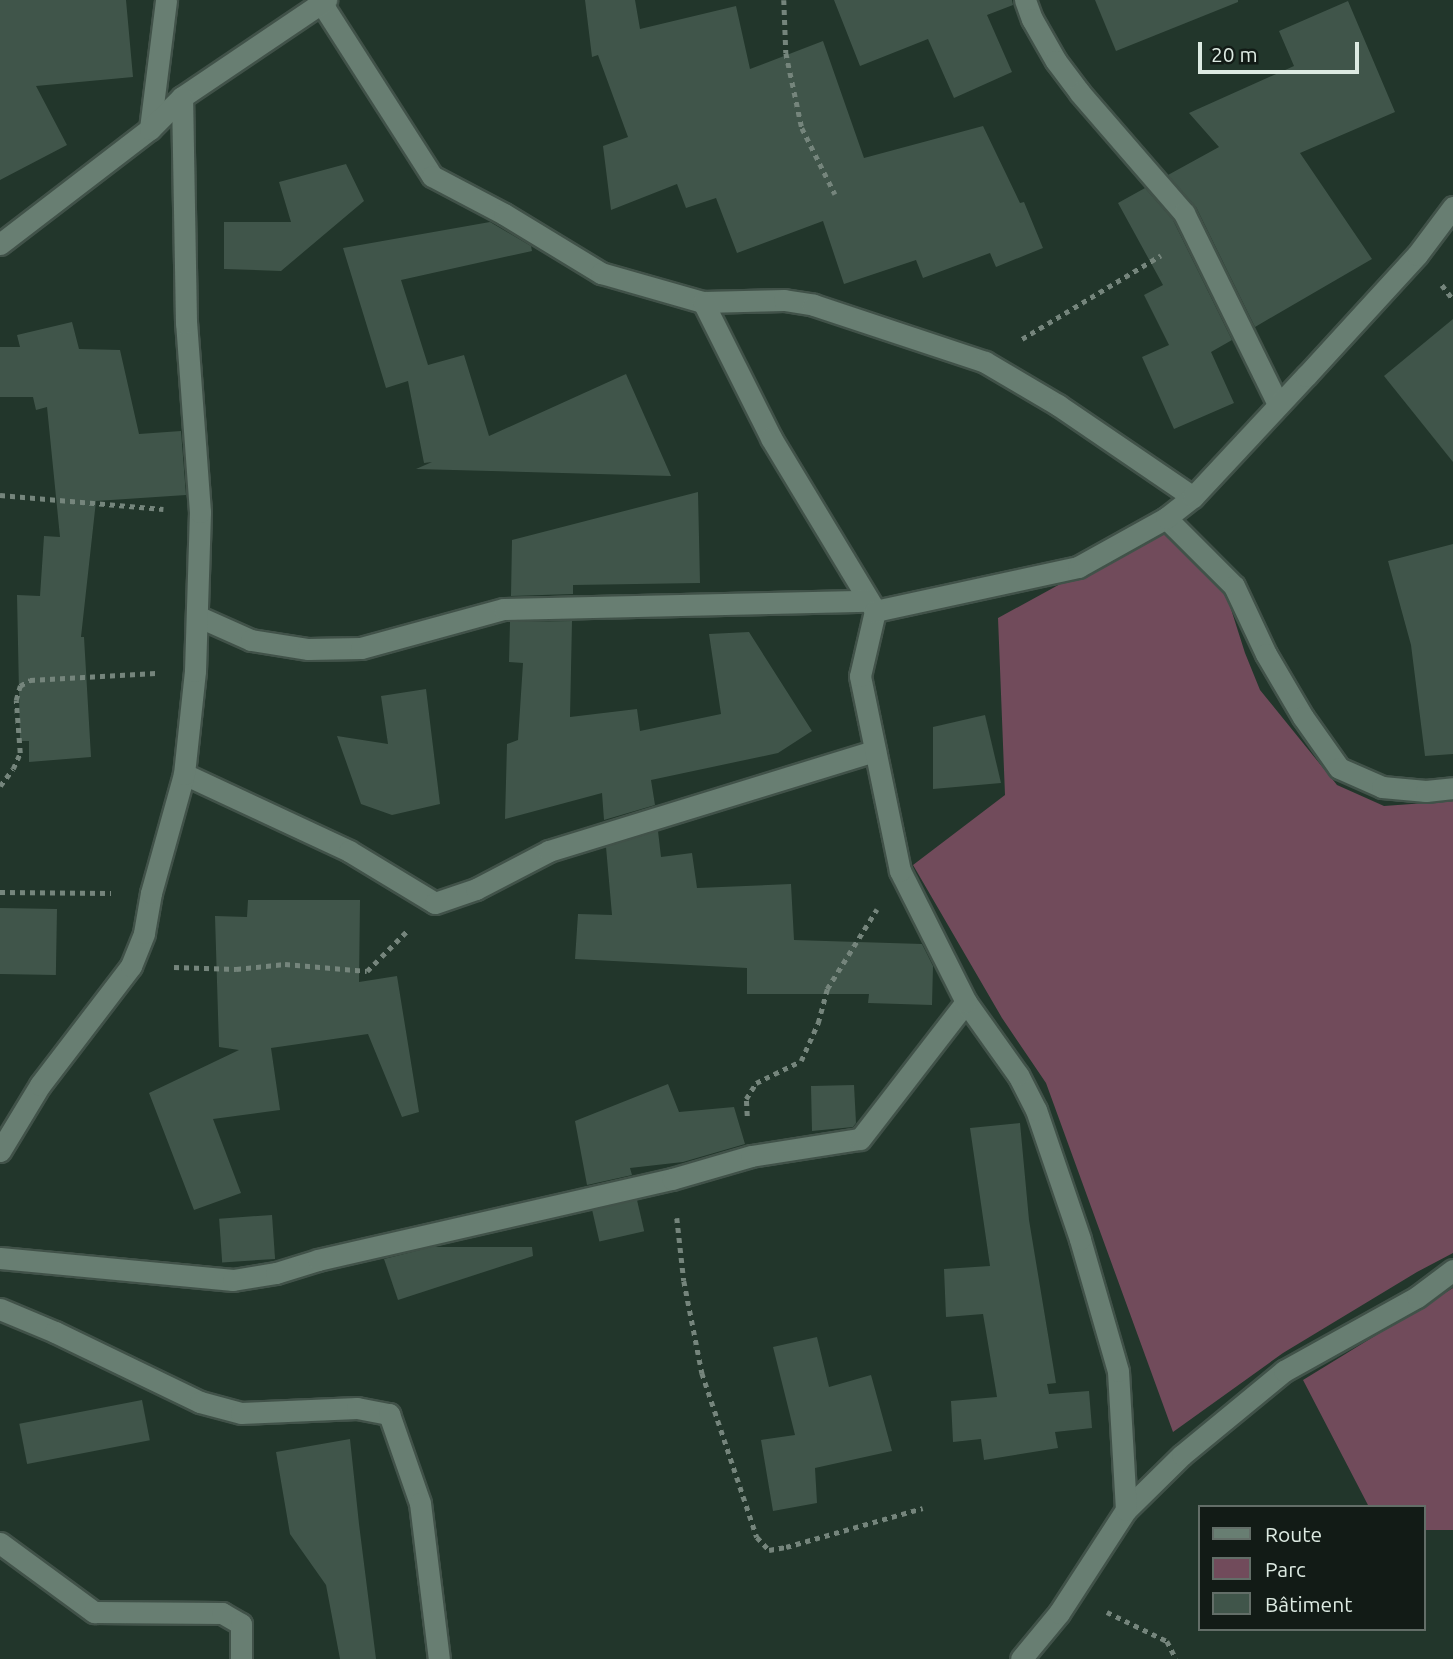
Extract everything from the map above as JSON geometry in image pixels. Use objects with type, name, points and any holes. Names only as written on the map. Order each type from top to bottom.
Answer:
[{"type":"street","points":[[150,129],[166,0]]},
{"type":"street","points":[[1025,0],[1032,19],[1056,61],[1080,93],[1184,213],[1278,404]]},
{"type":"street","points":[[0,244],[150,129],[182,97],[324,2],[432,176],[505,214],[601,273],[703,302],[784,300],[814,305],[985,362],[1058,405],[1193,497]]},
{"type":"street","points":[[0,1151],[40,1085],[131,966],[144,933],[151,893],[184,774],[195,671],[200,512],[186,323],[182,97]]},
{"type":"street","points":[[197,616],[251,640],[308,649],[361,648],[505,609],[872,606],[1078,567],[1166,518],[1193,497],[1418,255],[1453,207]]},
{"type":"street","points":[[703,302],[771,438],[872,606],[860,676],[900,871],[966,1002],[1018,1075],[1036,1110],[1080,1239],[1118,1371],[1126,1510]]},
{"type":"street","points":[[1166,518],[1234,586],[1266,654],[1303,717],[1339,768],[1382,787],[1426,791],[1453,788]]},
{"type":"street","points":[[184,774],[349,850],[435,903],[475,889],[549,851],[876,751]]},
{"type":"street","points":[[0,1258],[233,1280],[276,1273],[331,1257],[672,1179],[751,1156],[860,1139],[966,1002]]},
{"type":"street","points":[[1021,1659],[1070,1594],[1126,1510],[1182,1455],[1284,1371],[1417,1297],[1453,1270]]},
{"type":"street","points":[[0,1309],[55,1332],[200,1402],[240,1413],[357,1408],[389,1414],[420,1503],[439,1659]]},
{"type":"street","points":[[0,1543],[94,1612],[222,1613],[240,1624],[240,1659]]},
{"type":"path","points":[[784,0],[786,53],[802,128],[835,194]]},
{"type":"path","points":[[985,362],[1195,234]]},
{"type":"path","points":[[0,495],[200,512]]},
{"type":"path","points":[[0,786],[13,769],[20,753],[16,700],[20,686],[30,680],[195,671]]},
{"type":"path","points":[[751,1156],[746,1099],[756,1083],[801,1061],[818,1023],[827,989],[900,871]]},
{"type":"path","points":[[0,892],[151,893]]},
{"type":"path","points":[[131,966],[236,969],[285,964],[367,971],[435,903]]},
{"type":"path","points":[[672,1179],[684,1281],[702,1373],[719,1415],[757,1537],[769,1550],[923,1508]]},
{"type":"path","points":[[1070,1594],[1167,1641],[1176,1659]]},
{"type":"green space","points":[[1166,526],[1224,587],[1260,690],[1337,785],[1384,806],[1453,801],[1453,1253],[1283,1353],[1173,1432],[1046,1083],[1002,1018],[913,865],[1005,795],[998,618]]},
{"type":"green space","points":[[1453,1288],[1453,1530],[1425,1530],[1425,1505],[1368,1505],[1303,1380]]},
{"type":"building","points":[[0,0],[126,0],[133,77],[36,86],[67,145],[0,180]]},
{"type":"building","points":[[585,0],[635,0],[640,29],[736,6],[750,69],[823,41],[864,158],[983,126],[1020,203],[1024,202],[1043,248],[996,267],[990,253],[923,278],[916,260],[844,284],[823,221],[737,253],[716,198],[686,208],[677,184],[611,210],[603,146],[628,137],[598,55],[592,57]]},
{"type":"building","points":[[834,0],[1012,0],[1013,5],[987,15],[1012,72],[954,98],[928,39],[860,66]]},
{"type":"building","points":[[1095,0],[1238,0],[1238,2],[1116,51]]},
{"type":"building","points":[[1348,1],[1395,112],[1300,153],[1372,259],[1255,327],[1196,207],[1168,175],[1219,147],[1189,113],[1294,66],[1279,31]]},
{"type":"building","points":[[346,164],[364,201],[281,271],[224,269],[224,222],[291,222],[279,182]]},
{"type":"building","points":[[1145,188],[1173,220],[1232,340],[1211,352],[1234,403],[1174,429],[1142,357],[1169,345],[1144,295],[1163,285],[1118,203]]},
{"type":"building","points":[[490,222],[531,246],[532,251],[401,280],[428,365],[464,355],[489,436],[626,374],[671,476],[416,469],[432,462],[424,463],[408,381],[386,388],[343,248]]},
{"type":"building","points":[[1453,319],[1453,462],[1384,376]]},
{"type":"building","points":[[72,322],[79,349],[120,350],[139,434],[181,431],[186,495],[96,501],[81,637],[84,637],[91,757],[29,762],[29,741],[20,741],[17,595],[40,596],[44,536],[60,537],[47,407],[36,410],[33,397],[0,397],[0,347],[20,347],[17,335]]},
{"type":"building","points":[[698,492],[700,583],[573,585],[573,594],[511,596],[512,540]]},
{"type":"building","points":[[1453,544],[1453,754],[1425,756],[1411,645],[1388,561]]},
{"type":"building","points":[[572,621],[570,717],[637,709],[640,731],[721,714],[709,634],[749,632],[812,731],[778,753],[651,780],[655,805],[604,820],[602,793],[505,819],[507,744],[518,740],[523,663],[509,662],[510,622]]},
{"type":"building","points":[[426,689],[440,804],[392,815],[361,804],[337,736],[388,744],[381,696]]},
{"type":"building","points":[[985,715],[1001,783],[933,789],[933,727]]},
{"type":"building","points":[[658,831],[661,857],[692,853],[697,888],[791,884],[794,940],[922,944],[933,966],[932,1005],[868,1003],[869,994],[747,994],[747,968],[575,959],[578,914],[612,915],[606,847]]},
{"type":"building","points":[[248,900],[360,900],[359,982],[397,976],[419,1112],[402,1117],[368,1034],[271,1048],[280,1110],[213,1119],[241,1193],[194,1210],[149,1093],[239,1050],[219,1047],[215,916],[247,917]]},
{"type":"building","points":[[0,908],[57,909],[56,975],[0,974]]},
{"type":"building","points":[[668,1084],[679,1112],[734,1107],[745,1144],[683,1162],[630,1168],[632,1175],[587,1185],[575,1121]]},
{"type":"building","points":[[854,1085],[856,1123],[853,1127],[812,1131],[811,1086]]},
{"type":"building","points":[[1020,1123],[1029,1220],[1056,1383],[1047,1384],[1049,1394],[1089,1391],[1092,1428],[1055,1432],[1058,1448],[984,1460],[981,1439],[953,1442],[951,1401],[997,1397],[983,1314],[946,1317],[944,1269],[990,1266],[970,1128]]},
{"type":"building","points":[[637,1200],[644,1231],[599,1242],[592,1210]]},
{"type":"building","points":[[272,1215],[275,1259],[222,1263],[219,1219]]},
{"type":"building","points":[[432,1247],[532,1247],[533,1256],[398,1300],[384,1259]]},
{"type":"building","points":[[817,1337],[829,1387],[871,1375],[892,1451],[815,1468],[817,1503],[773,1511],[761,1440],[795,1435],[773,1347]]},
{"type":"building","points":[[142,1400],[150,1440],[27,1464],[19,1424]]},
{"type":"building","points":[[350,1439],[376,1659],[340,1659],[326,1585],[290,1534],[276,1452]]}]
